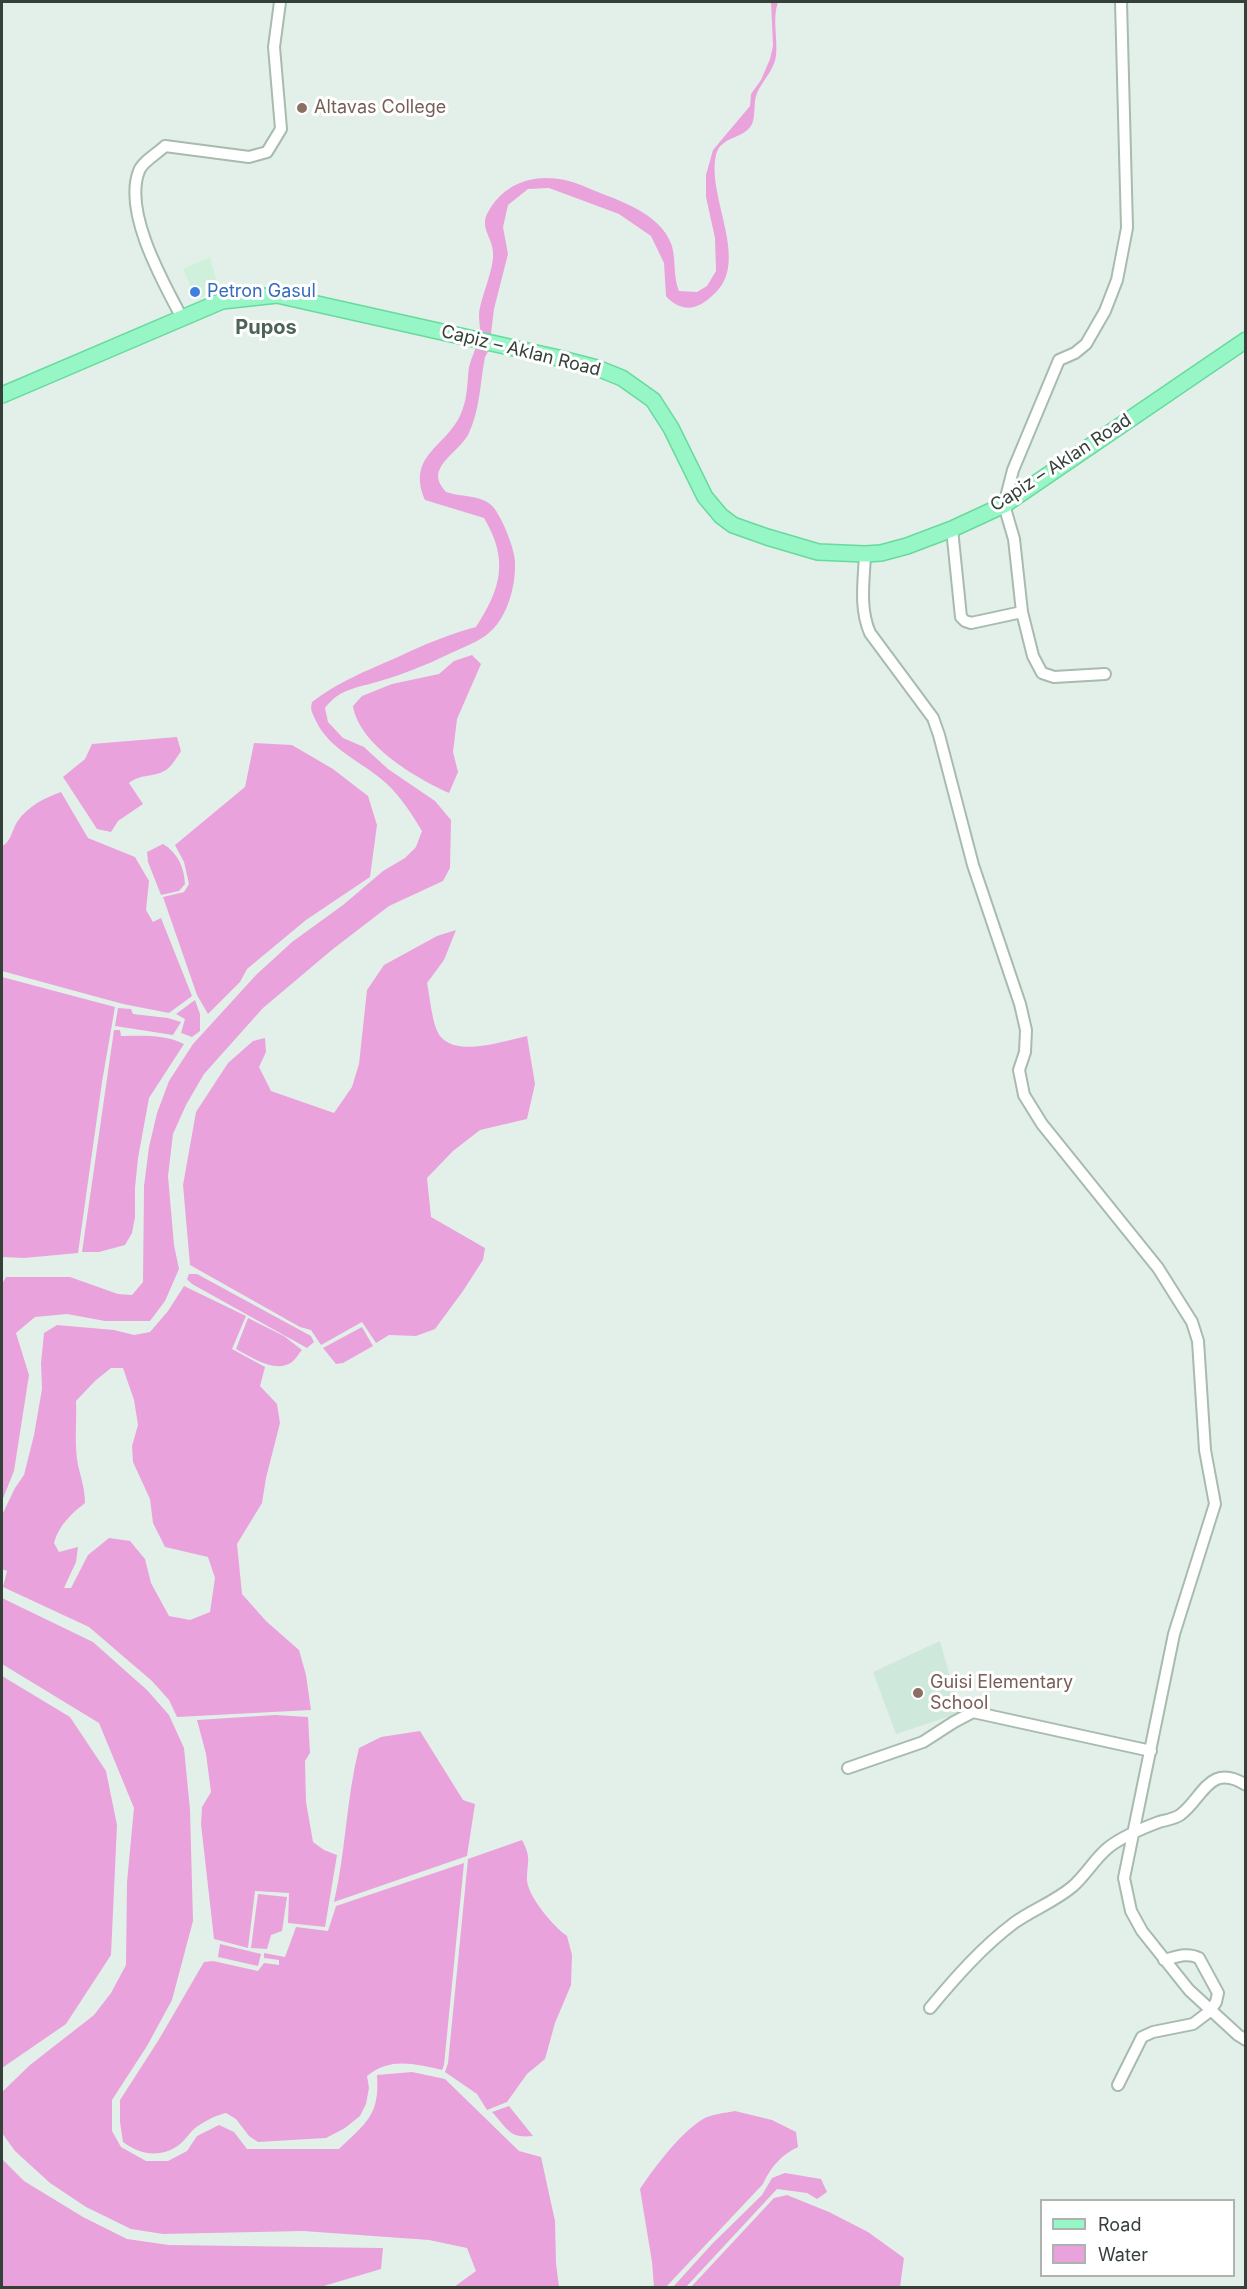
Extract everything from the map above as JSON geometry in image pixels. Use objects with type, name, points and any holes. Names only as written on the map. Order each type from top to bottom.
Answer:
[{"type":"main road","name":"Capiz – Aklan Road","points":[[2,395],[222,301],[278,295],[597,368],[622,378],[653,400],[671,428],[705,497],[721,516],[733,525],[818,552],[865,554],[881,553],[907,546],[952,529],[1004,505],[1245,340]]},
{"type":"street","points":[[182,318],[157,270],[141,230],[135,195],[139,170],[165,146],[249,157],[267,152],[281,129],[274,48],[280,2]]},
{"type":"street","points":[[1105,674],[1054,677],[1042,673],[1033,656],[1022,612],[1014,539],[1004,505],[1013,470],[1059,360],[1075,353],[1086,344],[1105,311],[1117,280],[1127,228],[1121,2]]},
{"type":"street","points":[[952,529],[961,616],[965,621],[971,623],[1022,612]]},
{"type":"street","points":[[865,554],[862,603],[864,621],[870,633],[933,718],[973,866],[1020,1004],[1026,1030],[1025,1052],[1019,1070],[1024,1095],[1042,1124],[1158,1268],[1192,1322],[1198,1341],[1205,1450],[1215,1504],[1174,1634],[1124,1878],[1126,1895],[1135,1920],[1164,1960],[1209,2011],[1245,2040]]},
{"type":"street","points":[[848,1768],[923,1742],[973,1713],[1151,1751]]},
{"type":"street","points":[[930,2008],[984,1948],[1015,1923],[1074,1886],[1109,1847],[1183,1813],[1198,1794],[1213,1781],[1231,1777],[1245,1785]]},
{"type":"street","points":[[1118,2085],[1142,2037],[1153,2032],[1193,2024],[1216,2002],[1218,1993],[1199,1958],[1193,1955],[1182,1955],[1164,1960]]},
{"type":"shaded area","points":[[210,257],[219,290],[196,299],[183,269]]},
{"type":"shaded area","name":"Guisi Elementary School","points":[[940,1641],[960,1713],[896,1734],[873,1672]]},
{"type":"water","points":[[771,2],[778,2],[775,15],[775,61],[757,93],[752,124],[744,133],[723,144],[716,155],[717,190],[728,248],[729,266],[724,282],[707,300],[697,306],[686,308],[678,306],[669,299],[666,296],[664,263],[651,236],[619,214],[549,188],[528,189],[508,205],[503,227],[508,254],[494,309],[489,350],[485,357],[475,416],[468,435],[441,466],[438,477],[446,492],[486,501],[498,514],[510,540],[515,562],[514,583],[508,605],[497,624],[478,640],[415,669],[343,693],[325,708],[328,722],[343,738],[364,747],[388,769],[435,801],[451,820],[450,868],[443,881],[389,906],[333,949],[263,1008],[204,1074],[173,1134],[168,1176],[174,1245],[179,1269],[165,1301],[150,1321],[105,1321],[67,1314],[35,1317],[16,1333],[29,1375],[14,1471],[2,1501],[2,1284],[6,1277],[70,1277],[118,1294],[132,1295],[143,1282],[144,1186],[149,1147],[157,1113],[169,1081],[193,1044],[256,975],[292,942],[343,905],[383,871],[405,858],[416,847],[422,831],[404,804],[382,780],[330,741],[315,719],[311,705],[333,688],[364,672],[436,640],[476,627],[485,613],[496,586],[499,574],[497,547],[484,518],[425,500],[420,484],[425,460],[457,421],[465,403],[469,367],[480,333],[480,307],[493,260],[485,224],[487,214],[505,192],[528,180],[554,178],[581,185],[634,207],[657,223],[672,246],[679,291],[697,292],[707,286],[716,271],[715,238],[706,197],[706,175],[713,150],[750,106],[751,94],[761,80],[770,59],[773,46]]},
{"type":"water","points":[[472,655],[481,664],[457,719],[453,752],[458,772],[449,793],[421,779],[377,747],[357,720],[353,706],[362,696],[392,684],[439,674],[454,661]]},
{"type":"water","points":[[177,737],[181,751],[168,768],[129,783],[143,804],[118,821],[111,832],[97,829],[63,777],[85,759],[92,744]]},
{"type":"water","points":[[254,743],[292,745],[333,769],[368,796],[377,825],[370,877],[306,920],[247,969],[240,982],[208,1014],[197,995],[163,897],[184,892],[189,884],[184,862],[175,845],[245,787]]},
{"type":"water","points":[[61,792],[88,838],[135,857],[149,881],[146,910],[153,922],[161,918],[192,996],[169,1013],[123,1004],[2,971],[2,846],[7,842],[17,822],[26,811],[42,800]]},
{"type":"water","points":[[163,844],[179,861],[185,884],[179,891],[161,895],[148,862],[147,852]]},
{"type":"water","points":[[456,930],[444,960],[427,983],[433,1019],[438,1032],[449,1043],[470,1047],[527,1036],[535,1084],[527,1119],[480,1130],[453,1151],[427,1178],[431,1217],[485,1248],[483,1260],[435,1329],[416,1336],[389,1335],[376,1343],[362,1322],[321,1345],[311,1330],[300,1327],[190,1265],[183,1185],[196,1112],[228,1063],[253,1041],[265,1038],[266,1052],[259,1067],[271,1091],[334,1113],[352,1087],[359,1064],[367,990],[384,965],[437,936]]},
{"type":"water","points":[[2,977],[115,1007],[78,1253],[24,1258],[2,1257]]},
{"type":"water","points":[[195,1000],[200,1014],[200,1031],[192,1037],[181,1033],[185,1019],[176,1014]]},
{"type":"water","points":[[118,1008],[131,1009],[133,1014],[168,1018],[181,1022],[173,1035],[115,1026]]},
{"type":"water","points":[[114,1030],[120,1030],[121,1036],[161,1037],[184,1044],[149,1098],[138,1158],[132,1233],[125,1245],[99,1252],[82,1252]]},
{"type":"water","points":[[189,1274],[197,1274],[311,1336],[314,1342],[307,1348],[192,1284],[187,1279]]},
{"type":"water","points":[[184,1286],[246,1316],[232,1349],[265,1367],[260,1386],[277,1404],[280,1423],[262,1503],[237,1544],[242,1594],[266,1621],[299,1650],[306,1675],[311,1710],[177,1717],[169,1700],[152,1681],[89,1627],[3,1587],[7,1571],[2,1569],[2,1515],[24,1475],[34,1435],[42,1389],[41,1363],[44,1333],[57,1325],[114,1330],[134,1335],[150,1332],[168,1311]],"holes":[[[111,1368],[123,1368],[134,1400],[138,1425],[132,1446],[133,1462],[150,1499],[153,1523],[165,1547],[208,1557],[215,1578],[210,1612],[190,1620],[169,1616],[151,1583],[145,1559],[130,1541],[109,1538],[88,1555],[71,1588],[64,1588],[76,1562],[78,1547],[59,1552],[54,1543],[66,1520],[85,1503],[77,1457],[76,1401]]]},
{"type":"water","points":[[248,1318],[284,1336],[302,1350],[292,1362],[278,1366],[263,1363],[236,1349]]},
{"type":"water","points":[[362,1327],[373,1346],[343,1363],[336,1364],[323,1348]]},
{"type":"water","points":[[2,1598],[93,1642],[147,1690],[169,1715],[184,1748],[190,1810],[193,1921],[172,2000],[147,2046],[112,2100],[112,2131],[121,2147],[146,2161],[168,2161],[187,2151],[197,2136],[219,2125],[234,2132],[247,2149],[339,2149],[364,2125],[369,2117],[376,2100],[377,2075],[412,2072],[445,2079],[519,2151],[541,2157],[555,2221],[559,2287],[454,2287],[476,2271],[467,2248],[429,2240],[303,2231],[163,2234],[131,2229],[86,2207],[50,2183],[15,2151],[2,2133],[2,2092],[30,2065],[94,2015],[111,1993],[126,1965],[127,1882],[134,1808],[99,1723],[2,1664]]},
{"type":"water","points":[[2,1676],[70,1717],[106,1771],[117,1825],[111,1955],[66,2024],[2,2068]]},
{"type":"water","points":[[275,1715],[308,1717],[310,1753],[305,1761],[306,1802],[313,1842],[337,1855],[325,1927],[288,1923],[289,1893],[255,1891],[248,1948],[214,1939],[201,1824],[202,1807],[211,1792],[206,1754],[197,1720]]},
{"type":"water","points":[[420,1731],[463,1800],[475,1804],[467,1856],[334,1902],[351,1786],[359,1748],[381,1737]]},
{"type":"water","points":[[522,1840],[528,1856],[528,1887],[549,1919],[567,1936],[572,1955],[571,1985],[555,2023],[545,2059],[527,2074],[507,2102],[487,2110],[477,2094],[445,2072],[448,2063],[468,1859]]},
{"type":"water","points":[[464,1863],[442,2070],[394,2064],[376,2070],[367,2076],[369,2088],[366,2104],[360,2116],[345,2128],[326,2138],[258,2142],[249,2136],[236,2119],[226,2113],[204,2122],[178,2145],[162,2153],[142,2152],[123,2142],[120,2100],[204,1962],[213,1961],[258,1971],[264,1963],[279,1965],[279,1960],[264,1958],[264,1953],[285,1957],[296,1927],[328,1931],[336,1906]]},
{"type":"water","points":[[258,1894],[287,1897],[282,1931],[271,1935],[267,1949],[251,1948]]},
{"type":"water","points":[[220,1944],[261,1954],[258,1966],[218,1957]]},
{"type":"water","points":[[509,2106],[533,2136],[513,2134],[492,2112]]},
{"type":"water","points":[[735,2111],[772,2120],[796,2132],[798,2147],[777,2162],[763,2184],[666,2287],[654,2287],[640,2189],[668,2151],[686,2132],[710,2116]]},
{"type":"water","points":[[2,2159],[24,2181],[83,2217],[127,2239],[169,2245],[383,2248],[381,2269],[317,2288],[2,2287]]},
{"type":"water","points":[[785,2173],[821,2179],[827,2192],[817,2199],[807,2193],[777,2189],[686,2287],[673,2287],[712,2244],[762,2195],[772,2178]]},
{"type":"water","points":[[787,2195],[829,2212],[868,2232],[904,2258],[900,2287],[691,2287],[774,2198]]},
{"type":"place","name":"Altavas College","points":[[302,108]]},
{"type":"place","name":"Petron Gasul","points":[[195,292]]},
{"type":"place","name":"Guisi Elementary School","points":[[918,1693]]},
{"type":"district","name":"Pupos","points":[[266,328]]}]
